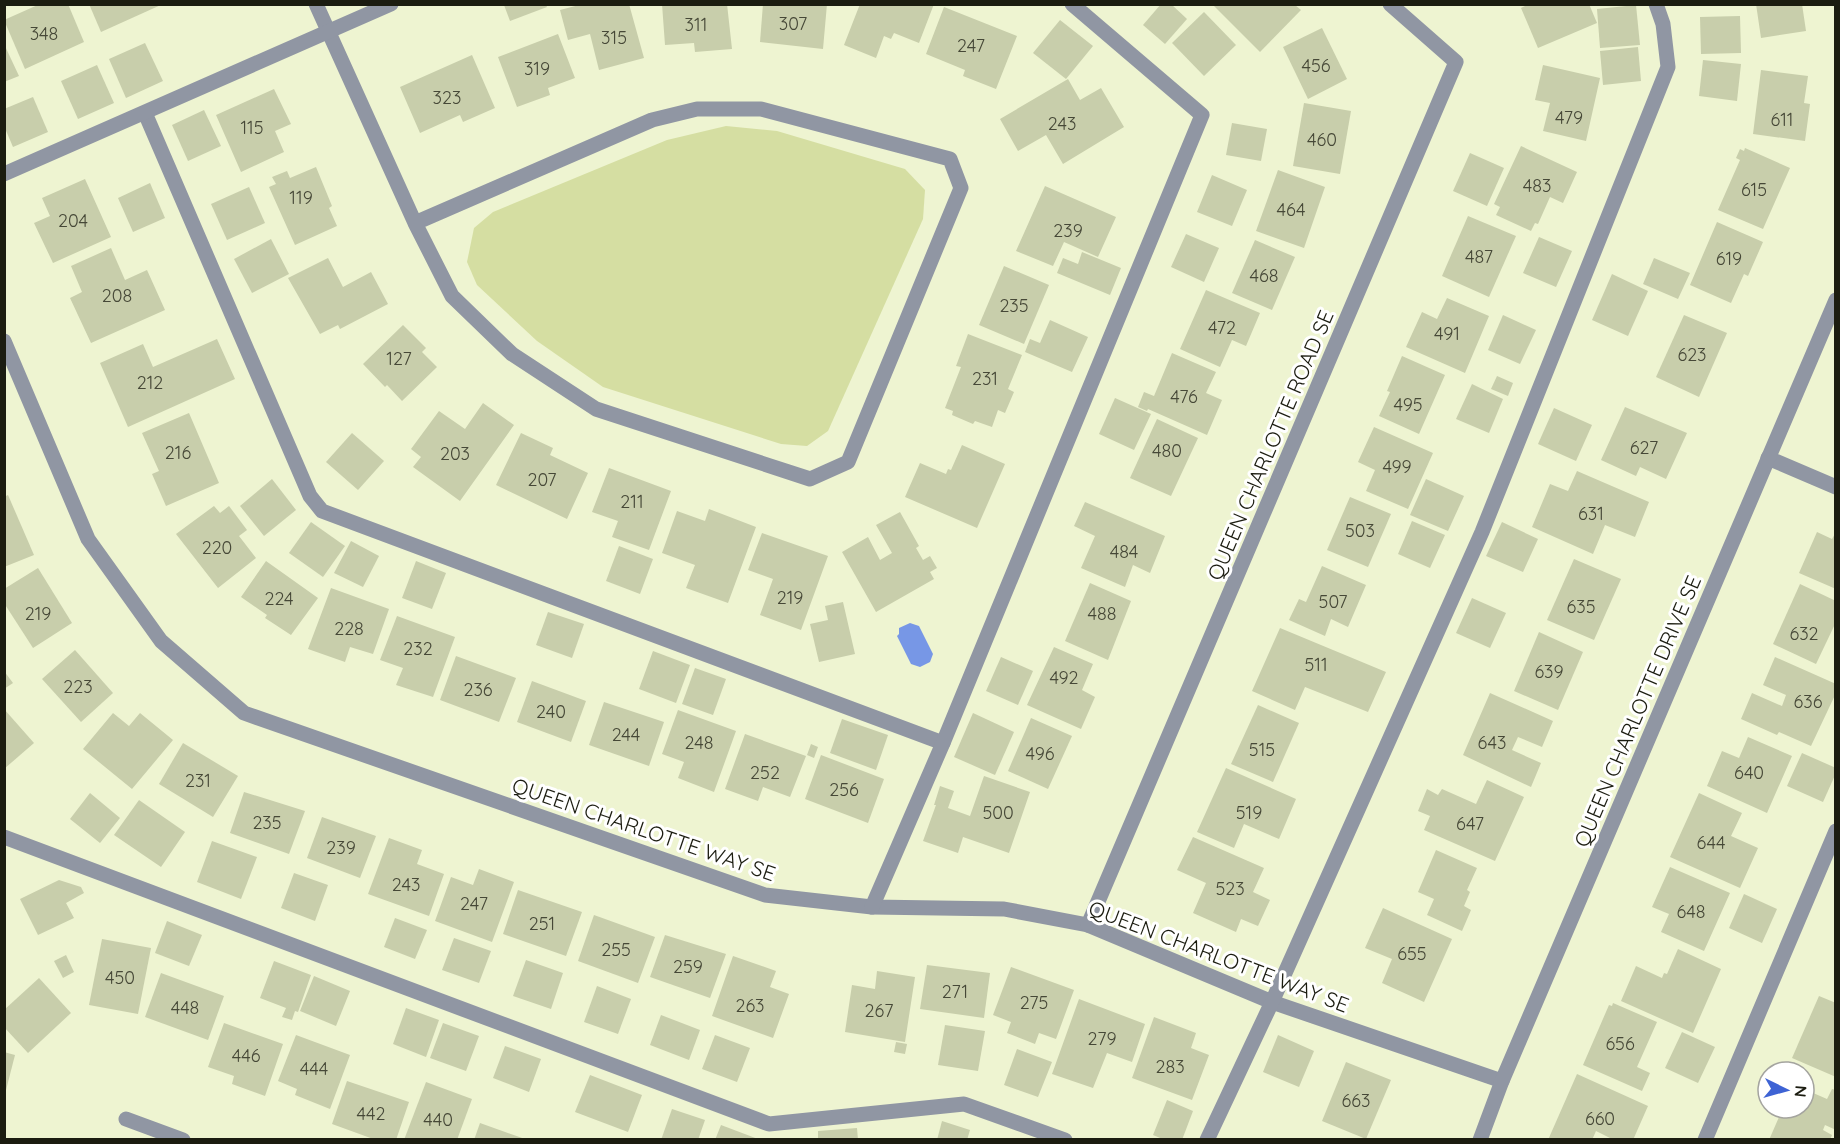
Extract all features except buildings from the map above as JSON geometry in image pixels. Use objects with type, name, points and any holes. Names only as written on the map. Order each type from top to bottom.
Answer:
[{"type":"street","points":[[316,4],[415,223],[452,296],[512,354],[596,410],[810,479],[848,462],[961,188],[950,159],[761,109],[697,109],[652,120],[415,223]]},
{"type":"street","points":[[4,174],[391,4]]},
{"type":"street","points":[[872,907],[943,743],[1203,116],[1072,4]]},
{"type":"street","name":"QUEEN CHARLOTTE ROAD SE","points":[[1088,925],[1456,62],[1390,4]]},
{"type":"street","points":[[1207,1140],[1272,1002],[1482,532],[1668,67],[1663,24],[1656,4]]},
{"type":"street","points":[[145,113],[310,496],[322,511],[943,743]]},
{"type":"street","name":"QUEEN CHARLOTTE DRIVE SE","points":[[1479,1140],[1502,1081],[1836,300]]},
{"type":"street","name":"QUEEN CHARLOTTE WAY SE","points":[[4,341],[88,538],[161,641],[244,713],[765,895],[872,907],[1004,909],[1088,925],[1272,1002],[1502,1081]]},
{"type":"street","points":[[1768,458],[1836,487]]},
{"type":"street","points":[[1705,1140],[1836,831]]},
{"type":"street","points":[[4,837],[769,1124],[964,1104],[1065,1140]]},
{"type":"street","points":[[126,1119],[183,1140]]},
{"type":"green space","points":[[726,126],[777,131],[905,169],[925,190],[923,219],[828,431],[807,446],[781,444],[603,387],[537,341],[477,285],[467,262],[474,228],[493,212],[667,140]]},
{"type":"water","points":[[910,623],[919,626],[933,654],[930,662],[920,667],[911,664],[897,636],[899,628]]}]
